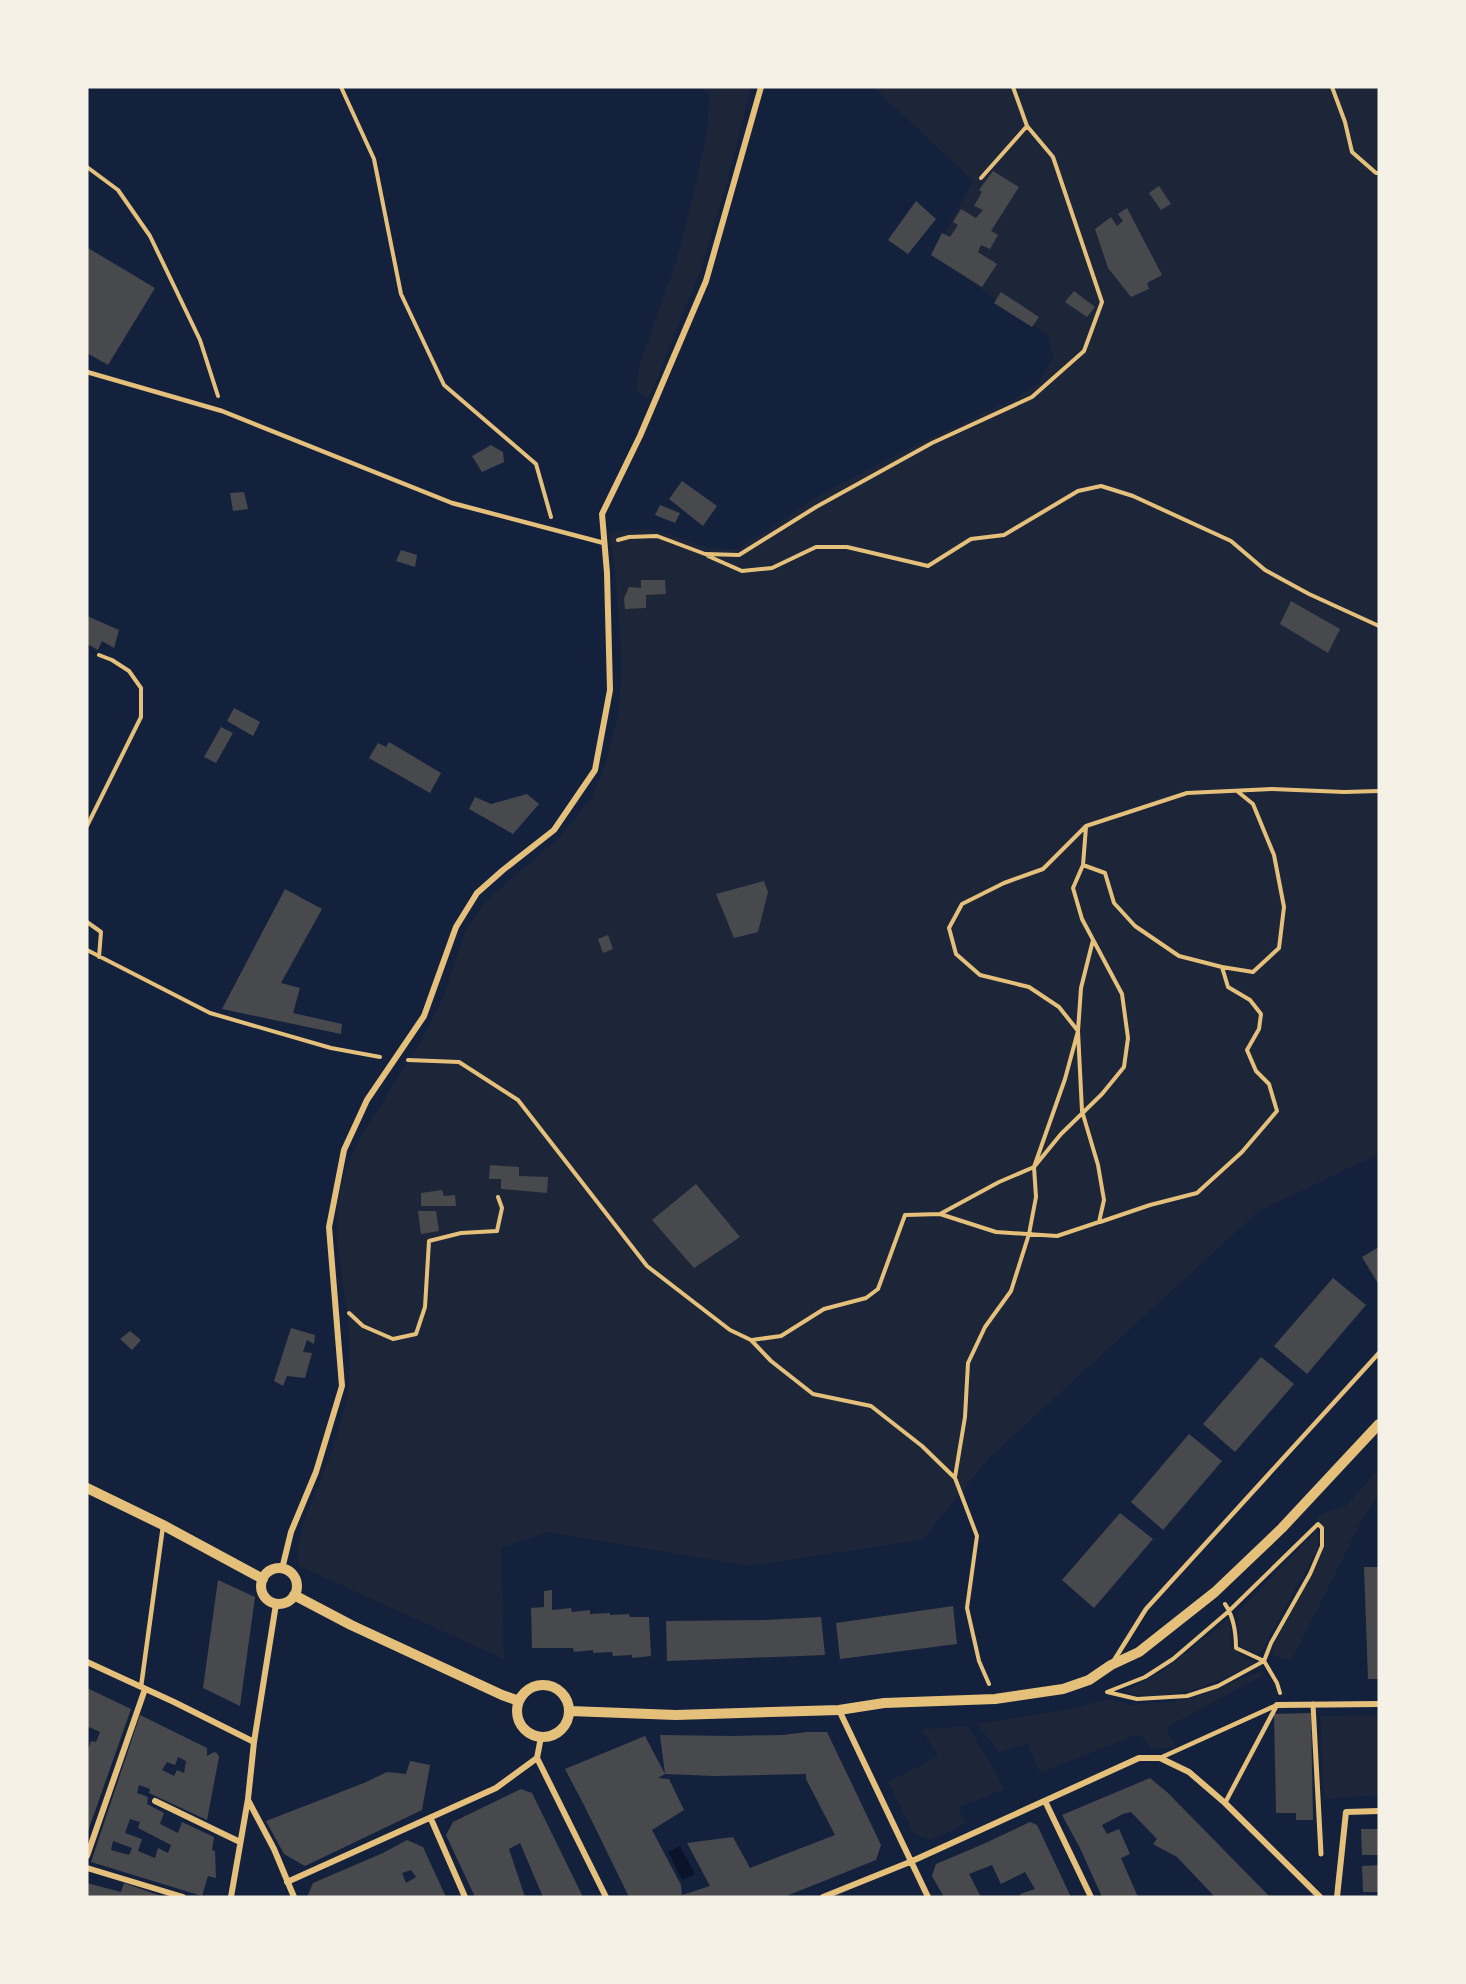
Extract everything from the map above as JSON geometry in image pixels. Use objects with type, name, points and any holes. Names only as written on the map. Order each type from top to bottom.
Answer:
[{"type":"street","points":[[282,1569],[291,1532],[316,1472],[342,1386],[329,1227],[345,1150],[367,1100],[424,1016],[456,927],[477,893],[554,831],[595,770],[610,690],[607,573],[602,514],[640,436],[705,281],[761,87]]},
{"type":"street","points":[[570,1711],[676,1715],[839,1710],[884,1703],[995,1699],[1063,1689],[1089,1680],[1111,1665],[1138,1652],[1215,1592],[1282,1528],[1379,1424]]},
{"type":"street","points":[[87,1488],[163,1525],[263,1579]]},
{"type":"street","points":[[282,1569],[291,1573],[295,1578],[297,1589],[287,1602],[276,1604],[267,1599],[263,1593],[263,1579],[271,1571],[282,1569]]},
{"type":"street","points":[[294,1595],[491,1690],[519,1701]]},
{"type":"street","points":[[231,1897],[248,1799],[254,1742],[276,1604]]},
{"type":"street","points":[[87,1662],[254,1742]]},
{"type":"street","points":[[548,1685],[562,1693],[570,1711],[566,1724],[559,1732],[549,1737],[528,1733],[519,1723],[517,1712],[519,1701],[525,1692],[548,1685]]},
{"type":"street","points":[[87,1856],[143,1688]]},
{"type":"street","points":[[1313,1704],[1321,1854]]},
{"type":"street","points":[[1277,1705],[1379,1704]]},
{"type":"street","points":[[839,1710],[928,1897]]},
{"type":"street","points":[[541,1737],[537,1758],[606,1897]]},
{"type":"street","points":[[287,1882],[496,1788],[537,1758]]},
{"type":"street","points":[[823,1897],[910,1862],[1139,1758],[1160,1758],[1189,1772],[1225,1803],[1320,1897]]},
{"type":"street","points":[[248,1799],[274,1849],[294,1897]]},
{"type":"street","points":[[1045,1801],[1091,1897]]},
{"type":"street","points":[[155,1802],[240,1842]]},
{"type":"street","points":[[1337,1897],[1346,1812],[1379,1811]]},
{"type":"street","points":[[430,1819],[465,1897]]},
{"type":"street","points":[[87,1868],[183,1897]]},
{"type":"lane","points":[[87,372],[222,411],[452,503],[604,543]]},
{"type":"lane","points":[[1111,1665],[1146,1609],[1379,1353]]},
{"type":"lane","points":[[143,1688],[163,1525]]},
{"type":"lane","points":[[1160,1758],[1277,1705]]},
{"type":"lane","points":[[1225,1803],[1277,1705]]},
{"type":"path","points":[[341,87],[374,159],[401,294],[444,385],[536,464],[554,530]]},
{"type":"path","points":[[705,555],[739,555],[816,507],[932,443],[1032,397],[1084,351],[1102,302],[1053,157],[1027,126],[1013,87]]},
{"type":"path","points":[[1332,87],[1345,122],[1352,152],[1376,173],[1379,173]]},
{"type":"path","points":[[981,178],[1027,126]]},
{"type":"path","points":[[87,167],[118,190],[150,236],[200,340],[222,411]]},
{"type":"path","points":[[604,543],[629,537],[657,536],[742,571],[772,568],[816,547],[847,547],[928,566],[971,539],[1004,535],[1078,491],[1101,486],[1133,496],[1231,541],[1265,570],[1309,594],[1379,626]]},
{"type":"path","points":[[87,826],[141,717],[141,688],[129,671],[99,655]]},
{"type":"path","points":[[1078,1031],[1059,1007],[1029,987],[980,975],[956,954],[949,928],[962,904],[1004,883],[1043,869],[1086,826],[1187,793],[1272,789],[1379,791]]},
{"type":"path","points":[[1083,865],[1105,873],[1114,903],[1135,926],[1179,956],[1253,972],[1280,948],[1284,907],[1274,855],[1252,804],[1237,791]]},
{"type":"path","points":[[940,1214],[999,1182],[1034,1167],[1124,1067],[1128,1038],[1122,994],[1082,919],[1073,888],[1083,865],[1086,826]]},
{"type":"path","points":[[87,922],[101,932],[99,957]]},
{"type":"path","points":[[1093,940],[1081,988],[1078,1031],[1082,1111],[1098,1165],[1104,1200],[1099,1222]]},
{"type":"path","points":[[87,950],[210,1013],[331,1048],[395,1060],[459,1062],[518,1100],[647,1266],[730,1330],[751,1340],[771,1361],[813,1394],[871,1406],[922,1446],[955,1478],[978,1536],[967,1608],[979,1661],[995,1699]]},
{"type":"path","points":[[751,1340],[781,1336],[824,1309],[866,1298],[878,1289],[905,1215],[940,1214],[996,1232],[1057,1236],[1150,1205],[1197,1193],[1242,1152],[1277,1111],[1269,1084],[1256,1071],[1247,1050],[1259,1029],[1261,1014],[1250,1000],[1228,987],[1222,967]]},
{"type":"path","points":[[955,1478],[965,1418],[968,1363],[985,1327],[1011,1291],[1029,1234],[1036,1197],[1034,1167],[1065,1079],[1078,1031]]},
{"type":"path","points":[[334,1298],[363,1326],[393,1339],[416,1334],[425,1308],[429,1241],[461,1233],[496,1231],[502,1208],[498,1197]]},
{"type":"path","points":[[1318,1524],[1322,1528],[1322,1546],[1310,1574],[1270,1643],[1264,1661],[1218,1686],[1187,1696],[1137,1699],[1107,1692],[1144,1677],[1173,1659],[1229,1611],[1318,1524]]},
{"type":"path","points":[[1215,1592],[1229,1611],[1236,1630],[1236,1648],[1264,1661],[1280,1692],[1277,1705]]},
{"type":"shaded area","points":[[699,87],[751,87],[727,182],[701,269],[649,398],[636,392],[639,366],[676,262],[708,129],[709,93]]},
{"type":"shaded area","points":[[873,87],[1379,87],[1379,1154],[1259,1211],[989,1458],[922,1540],[747,1566],[547,1532],[501,1548],[504,1659],[299,1566],[297,1550],[303,1525],[333,1447],[347,1399],[350,1361],[348,1322],[337,1241],[337,1201],[346,1169],[358,1141],[423,1038],[442,1000],[465,932],[488,899],[561,836],[592,797],[606,762],[618,716],[622,665],[615,570],[609,533],[648,529],[709,548],[738,549],[815,498],[887,459],[1015,398],[1039,383],[1053,357],[1049,337],[933,255],[973,181]]},
{"type":"shaded area","points":[[1374,1474],[1379,1474],[1379,1493],[1362,1520],[1291,1661],[1274,1655],[1272,1649],[1324,1549],[1325,1531],[1316,1519],[1319,1515],[1347,1505]]},
{"type":"shaded area","points":[[1316,1531],[1319,1534],[1318,1548],[1259,1655],[1240,1646],[1237,1613]]},
{"type":"shaded area","points":[[1230,1618],[1233,1647],[1241,1655],[1257,1662],[1221,1679],[1187,1691],[1151,1696],[1124,1691],[1160,1673]]},
{"type":"shaded area","points":[[1262,1671],[1265,1674],[1166,1728],[1175,1747],[1152,1749],[1141,1736],[1133,1736],[1040,1773],[1028,1743],[999,1752],[977,1724],[1067,1710],[1107,1699],[1132,1705],[1196,1697]]},
{"type":"shaded area","points":[[1379,1715],[1379,1795],[1324,1799],[1320,1716]]},
{"type":"shaded area","points":[[968,1726],[1005,1789],[959,1807],[965,1824],[930,1840],[914,1834],[888,1782],[938,1756],[921,1729]]},
{"type":"shaded area","points":[[680,1846],[695,1874],[682,1880],[668,1852]]},
{"type":"building","points":[[993,171],[1019,187],[991,231],[998,235],[990,249],[981,245],[978,252],[997,264],[982,287],[931,255],[942,233],[950,237],[958,225],[953,222],[961,209],[976,218],[983,210],[974,206],[982,192],[979,190]]},
{"type":"building","points":[[1159,186],[1171,204],[1161,210],[1149,193]]},
{"type":"building","points":[[916,201],[936,219],[908,254],[888,240]]},
{"type":"building","points":[[1127,208],[1162,275],[1147,283],[1149,289],[1131,297],[1108,268],[1095,229],[1111,217],[1117,226],[1123,221],[1118,214]]},
{"type":"building","points":[[88,248],[155,288],[108,365],[87,353]]},
{"type":"building","points":[[1074,291],[1095,307],[1087,317],[1065,302]]},
{"type":"building","points":[[1001,292],[1039,317],[1032,327],[994,303]]},
{"type":"building","points":[[491,445],[503,452],[504,462],[482,472],[472,456]]},
{"type":"building","points":[[682,481],[717,506],[703,526],[669,499]]},
{"type":"building","points":[[244,492],[248,509],[233,511],[230,493]]},
{"type":"building","points":[[660,505],[680,513],[675,523],[655,515]]},
{"type":"building","points":[[401,550],[417,555],[415,567],[396,561]]},
{"type":"building","points":[[641,580],[665,580],[666,594],[646,595],[646,608],[625,609],[624,598],[629,587],[641,588]]},
{"type":"building","points":[[1291,601],[1340,629],[1328,653],[1280,624]]},
{"type":"building","points":[[87,616],[119,630],[114,648],[102,641],[98,650],[87,644]]},
{"type":"building","points":[[234,708],[260,722],[253,736],[227,721]]},
{"type":"building","points":[[221,727],[233,733],[216,763],[204,757]]},
{"type":"building","points":[[389,742],[441,773],[430,793],[369,758],[378,743],[386,747]]},
{"type":"building","points":[[527,794],[539,804],[513,834],[469,809],[475,797],[491,804]]},
{"type":"building","points":[[764,881],[768,892],[758,932],[734,938],[716,894]]},
{"type":"building","points":[[285,889],[322,909],[281,983],[300,988],[293,1013],[342,1024],[341,1034],[222,1009]]},
{"type":"building","points":[[608,935],[613,949],[603,953],[598,939]]},
{"type":"building","points":[[490,1165],[519,1167],[519,1176],[548,1177],[547,1193],[501,1189],[501,1179],[489,1179]]},
{"type":"building","points":[[696,1184],[740,1237],[694,1268],[652,1220]]},
{"type":"building","points":[[442,1190],[444,1196],[455,1195],[456,1206],[421,1206],[421,1193]]},
{"type":"building","points":[[418,1211],[436,1211],[439,1231],[421,1234]]},
{"type":"building","points":[[1379,1247],[1379,1285],[1362,1257]]},
{"type":"building","points":[[1333,1278],[1366,1305],[1307,1374],[1274,1346]]},
{"type":"building","points":[[291,1328],[315,1335],[314,1344],[307,1340],[303,1352],[312,1353],[305,1378],[287,1376],[283,1386],[274,1381]]},
{"type":"building","points":[[130,1331],[141,1340],[132,1350],[120,1339]]},
{"type":"building","points":[[1261,1357],[1294,1384],[1235,1452],[1203,1424]]},
{"type":"building","points":[[1189,1434],[1222,1461],[1163,1530],[1131,1502]]},
{"type":"building","points":[[1120,1513],[1153,1539],[1094,1608],[1062,1580]]},
{"type":"building","points":[[1364,1567],[1379,1567],[1379,1679],[1368,1679]]},
{"type":"building","points":[[218,1580],[255,1597],[240,1706],[203,1688]]},
{"type":"building","points":[[552,1590],[552,1610],[571,1608],[572,1612],[590,1610],[590,1614],[610,1613],[610,1615],[629,1614],[630,1617],[649,1617],[651,1656],[632,1658],[632,1655],[613,1656],[612,1652],[593,1653],[593,1650],[574,1652],[573,1648],[532,1648],[531,1608],[544,1607],[544,1591]]},
{"type":"building","points":[[953,1606],[957,1644],[840,1659],[836,1623]]},
{"type":"building","points":[[821,1617],[825,1655],[667,1661],[666,1621]]},
{"type":"building","points":[[87,1688],[131,1709],[87,1834],[87,1753],[91,1741],[96,1742],[100,1732],[89,1727],[87,1733]]},
{"type":"building","points":[[1311,1713],[1313,1820],[1296,1820],[1296,1813],[1276,1813],[1274,1714]]},
{"type":"building","points":[[140,1715],[207,1748],[207,1756],[214,1752],[217,1753],[219,1757],[207,1820],[149,1793],[150,1789],[139,1785],[137,1793],[148,1797],[147,1804],[164,1813],[160,1824],[178,1833],[182,1822],[214,1837],[212,1850],[215,1851],[216,1878],[208,1876],[202,1896],[91,1862]],"holes":[[[178,1757],[186,1761],[184,1773],[177,1770],[174,1776],[162,1770],[167,1762],[175,1765]],[[130,1819],[140,1822],[138,1828],[171,1845],[168,1853],[158,1848],[155,1858],[138,1851],[142,1839],[125,1833]],[[113,1841],[132,1848],[129,1855],[111,1850]]]},
{"type":"building","points":[[827,1732],[881,1845],[876,1860],[784,1897],[629,1897],[565,1769],[645,1736],[665,1774],[660,1735],[732,1736]],"holes":[[[665,1774],[714,1776],[806,1774],[806,1779],[835,1835],[750,1868],[733,1837],[687,1843],[710,1886],[682,1895],[681,1885],[652,1830],[684,1810],[669,1779],[658,1778]]]},
{"type":"building","points":[[410,1761],[430,1765],[422,1810],[305,1866],[284,1854],[266,1821],[387,1772],[406,1774]]},
{"type":"building","points":[[1150,1778],[1168,1793],[1270,1897],[1215,1897],[1177,1857],[1153,1844],[1157,1839],[1131,1812],[1102,1825],[1107,1834],[1119,1829],[1130,1854],[1121,1858],[1138,1897],[1102,1897],[1062,1815]]},
{"type":"building","points":[[521,1789],[532,1793],[583,1897],[543,1897],[520,1843],[509,1849],[525,1897],[475,1897],[446,1835],[453,1822]]},
{"type":"building","points":[[1030,1822],[1037,1825],[1071,1897],[1021,1897],[1020,1894],[1035,1889],[1025,1872],[1001,1884],[992,1865],[969,1874],[981,1897],[944,1897],[932,1876],[936,1864]]},
{"type":"building","points":[[1361,1829],[1379,1829],[1379,1855],[1362,1855]]},
{"type":"building","points":[[407,1840],[423,1847],[446,1897],[307,1897],[313,1883],[383,1853]],"holes":[[[411,1870],[416,1877],[406,1883],[402,1873]]]},
{"type":"building","points":[[1379,1865],[1379,1892],[1363,1892],[1362,1866]]},
{"type":"building","points":[[87,1883],[121,1892],[124,1883],[164,1897],[87,1897]]}]
